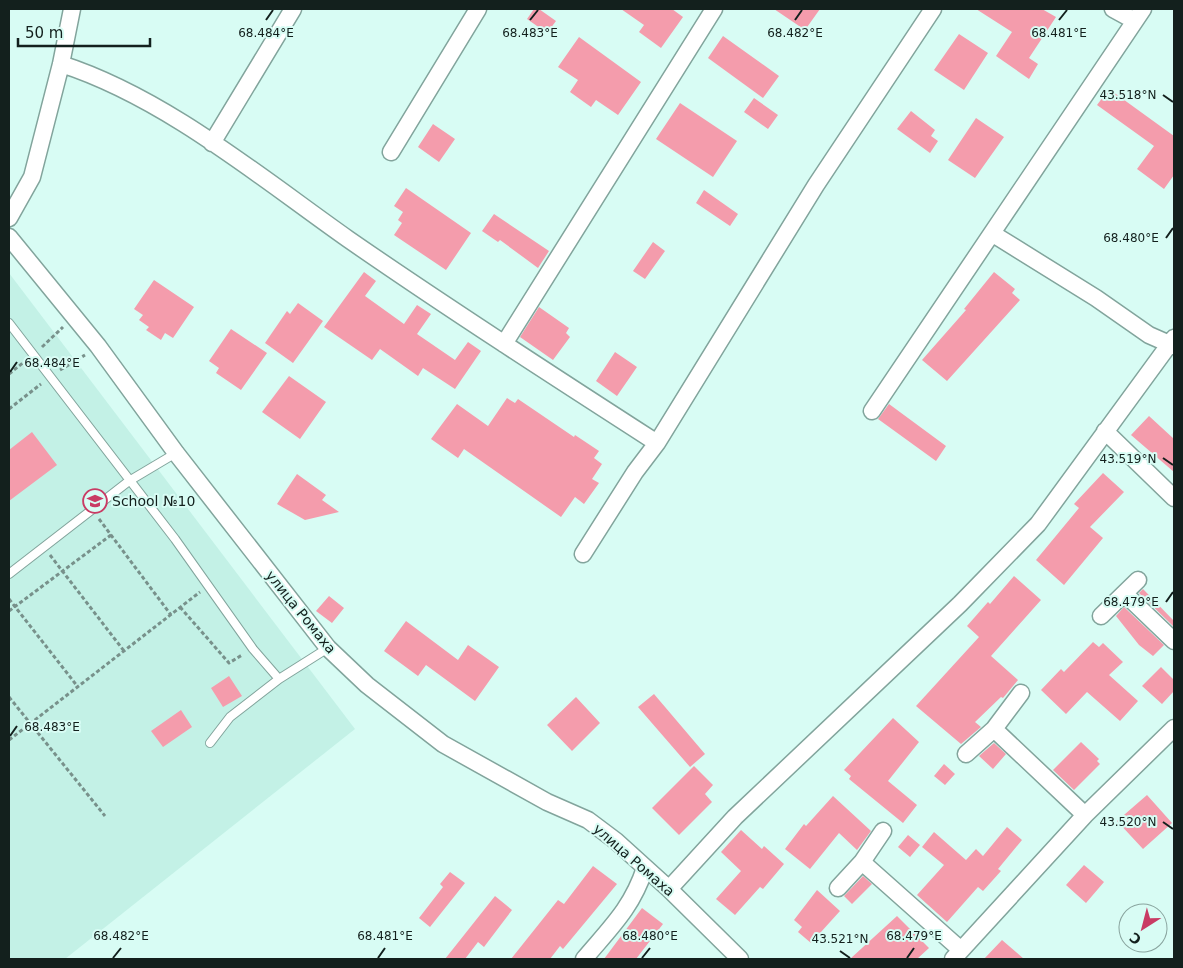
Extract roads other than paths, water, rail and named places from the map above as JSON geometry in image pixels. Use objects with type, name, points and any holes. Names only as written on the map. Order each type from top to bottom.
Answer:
[{"type":"street","points":[[9,218],[32,177],[61,64],[72,9]]},
{"type":"street","points":[[212,143],[293,9]]},
{"type":"street","points":[[391,152],[478,9]]},
{"type":"street","points":[[504,344],[714,9]]},
{"type":"street","points":[[583,554],[635,472],[657,443],[816,185],[933,9]]},
{"type":"street","points":[[872,411],[993,234],[1067,119],[1139,15],[1113,9]]},
{"type":"street","points":[[61,64],[137,97],[212,143],[349,240],[504,344],[657,443]]},
{"type":"street","points":[[669,889],[742,810],[998,567],[1038,524],[1105,431],[1173,343],[1149,335],[1096,298],[993,234]]},
{"type":"street","name":"улица Ромаха","points":[[9,237],[98,346],[176,453],[328,648],[374,690],[443,744],[547,802],[588,820],[669,889],[740,959]]},
{"type":"street","points":[[1105,431],[1174,498]]},
{"type":"street","points":[[1101,616],[1138,580]]},
{"type":"street","points":[[1125,594],[1174,641]]},
{"type":"street","points":[[966,754],[994,728],[1021,693]]},
{"type":"street","points":[[994,728],[1085,815]]},
{"type":"street","points":[[862,862],[957,955],[1085,815],[1172,734]]},
{"type":"street","points":[[838,888],[862,862],[883,830]]},
{"type":"street","points":[[584,959],[627,908],[637,891],[645,868]]},
{"type":"lane","points":[[9,323],[175,539],[254,648],[279,679]]},
{"type":"lane","points":[[9,574],[130,481],[176,453]]},
{"type":"lane","points":[[210,743],[230,717],[279,679],[328,648]]},
{"type":"place","name":"School №10","points":[[95,501]]}]
